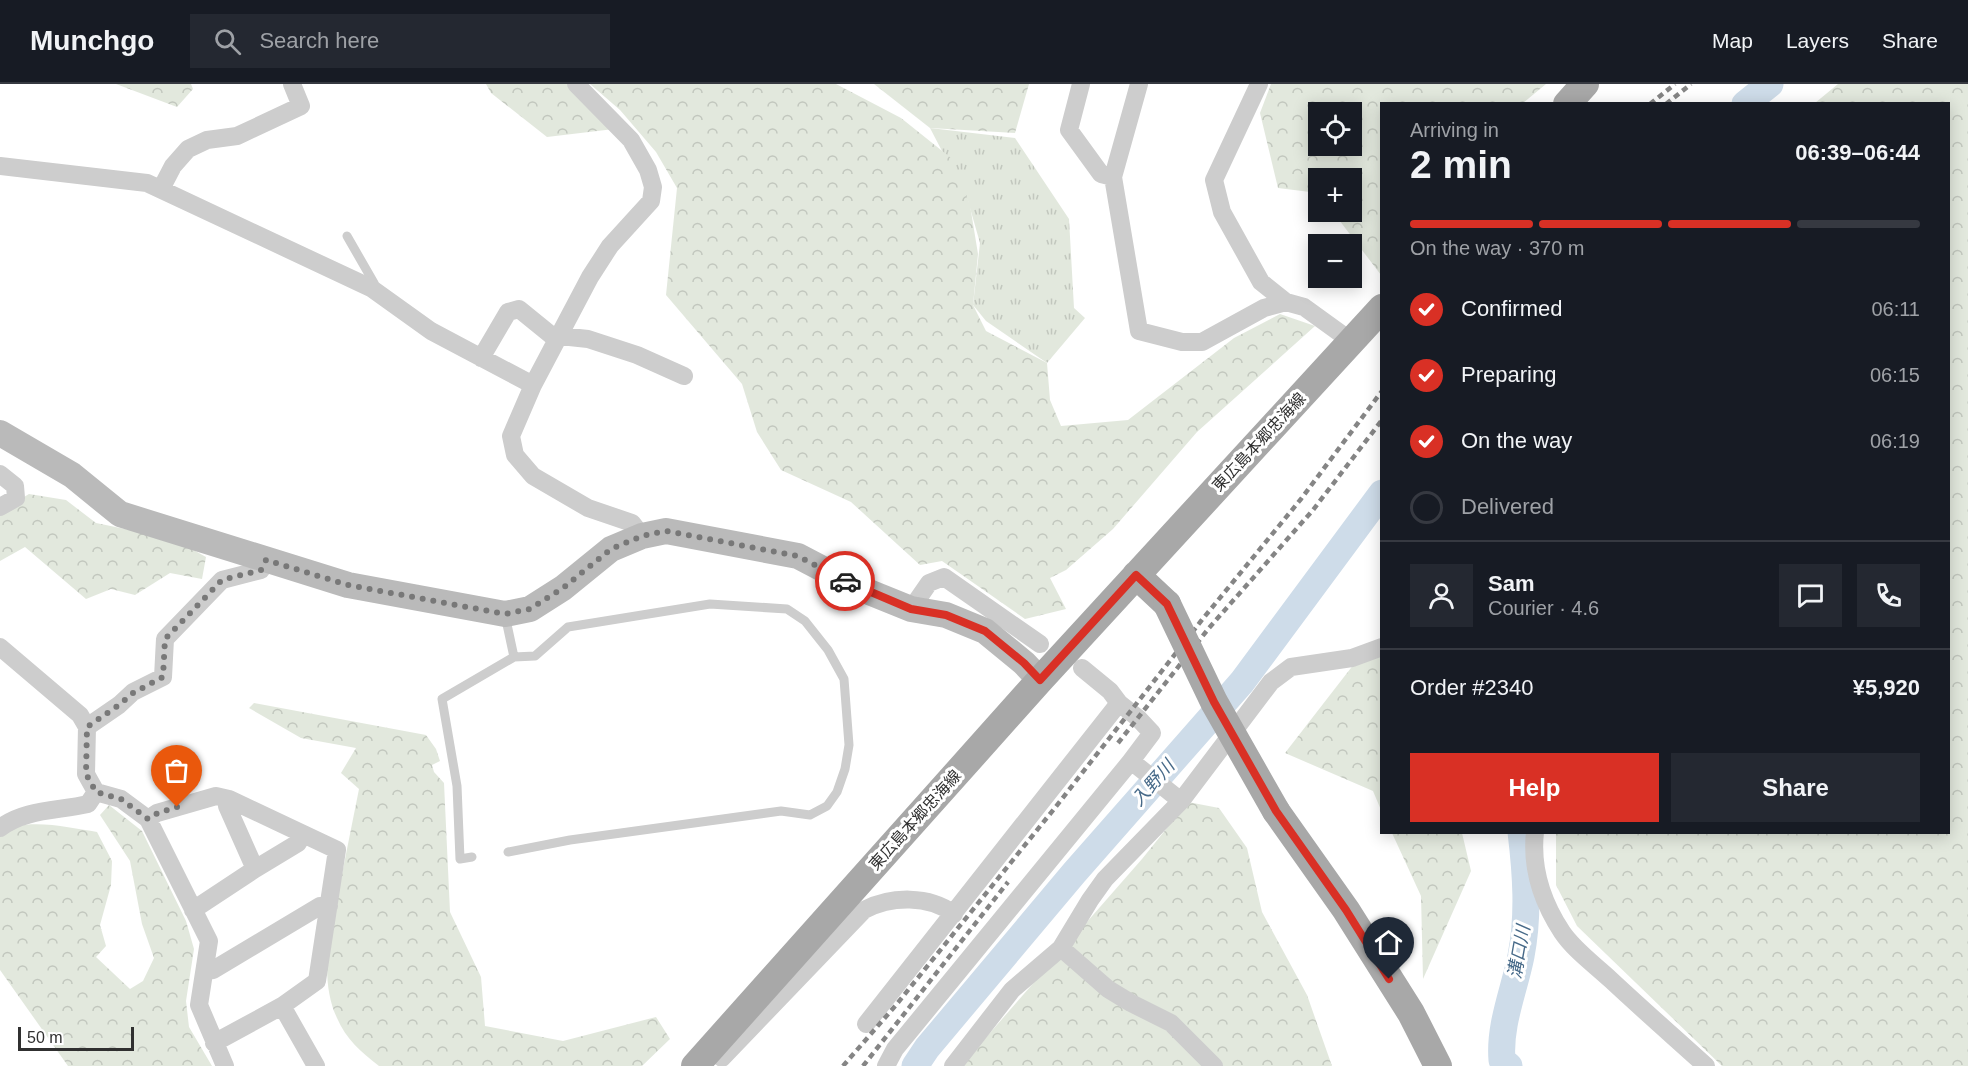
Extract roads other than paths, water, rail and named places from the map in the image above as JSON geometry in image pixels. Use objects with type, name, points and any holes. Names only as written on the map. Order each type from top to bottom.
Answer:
[{"type":"main road","points":[[1569,102],[1585,84]]},
{"type":"main road","name":"東広島本郷忠海線","points":[[703,1058],[1040,680],[1380,310]]},
{"type":"main road","points":[[1136,575],[1167,604],[1214,702],[1276,811],[1346,910],[1412,1013],[1438,1066]]},
{"type":"street","points":[[161,189],[173,166],[188,149],[207,140],[237,136],[301,106],[292,84]]},
{"type":"street","points":[[576,84],[631,140],[648,170],[653,187],[651,201],[610,246],[591,277],[533,385],[511,436],[515,455],[533,476],[588,508],[632,523],[642,536]]},
{"type":"street","points":[[1081,84],[1069,130],[1101,174],[1113,177]]},
{"type":"street","points":[[1139,84],[1113,177],[1139,331],[1182,342],[1202,342],[1264,308],[1286,302]]},
{"type":"street","points":[[1259,84],[1214,180],[1222,212],[1261,282],[1286,302],[1304,307],[1351,341]]},
{"type":"street","points":[[0,166],[147,183],[371,288],[431,331],[533,385]]},
{"type":"street","points":[[481,358],[508,312],[519,309],[551,336],[588,339],[637,355],[684,376]]},
{"type":"street","points":[[0,433],[72,475],[120,514],[348,585],[505,614],[530,609],[563,588],[611,549],[642,536],[666,531],[798,556],[859,588],[911,609],[946,615],[985,631],[1024,663],[1040,680]]},
{"type":"street","points":[[0,474],[15,486],[16,498],[0,507]]},
{"type":"street","points":[[87,727],[133,693],[163,677],[165,639],[222,580],[261,570],[266,560]]},
{"type":"street","points":[[911,609],[929,583],[944,577],[1040,644]]},
{"type":"street","points":[[0,647],[80,715],[87,727],[86,774],[96,792],[121,799],[148,819],[209,941],[199,1005],[225,1066]]},
{"type":"street","points":[[953,1066],[1012,990],[1061,948],[1105,879],[1178,798],[1271,682],[1291,668],[1352,658],[1380,648]]},
{"type":"street","points":[[886,1066],[895,1049],[1136,765],[1152,733],[1132,711],[1119,703],[1110,691],[1082,668]]},
{"type":"street","points":[[866,1024],[1119,703]]},
{"type":"street","points":[[1136,765],[1178,798]]},
{"type":"street","points":[[0,828],[10,820],[43,810],[88,804],[96,792]]},
{"type":"street","points":[[148,819],[158,813],[216,796],[229,799],[337,850],[317,981],[282,1006],[214,1043]]},
{"type":"street","points":[[229,799],[227,806],[255,869]]},
{"type":"street","points":[[194,910],[298,843],[303,834]]},
{"type":"street","points":[[1535,834],[1537,876],[1547,905],[1563,934],[1706,1066]]},
{"type":"street","points":[[703,1058],[722,1058],[864,910],[875,905],[914,900],[944,906],[954,914]]},
{"type":"street","points":[[205,971],[213,970],[320,906],[329,906]]},
{"type":"street","points":[[1061,948],[1108,989],[1171,1023],[1214,1066]]},
{"type":"street","points":[[282,1006],[316,1066]]},
{"type":"lane","points":[[347,236],[374,283],[371,288]]},
{"type":"lane","points":[[472,857],[460,859],[457,786],[442,699],[514,657],[535,656],[568,627],[710,604],[788,609],[805,621],[828,650],[844,679],[849,745],[845,769],[837,792],[827,806],[810,815],[781,811],[570,840],[508,852]]},
{"type":"lane","points":[[505,614],[514,657]]},
{"type":"waterway","name":"入野川","points":[[1748,102],[1770,84]]},
{"type":"waterway","name":"入野川","points":[[915,1066],[927,1048],[1074,873],[1242,682],[1380,496]]},
{"type":"waterway","name":"溝口川","points":[[1509,1066],[1502,1060],[1503,1034],[1524,941],[1526,910],[1521,834]]},
{"type":"railway","points":[[1652,102],[1675,84]]},
{"type":"railway","points":[[1668,102],[1691,84]]},
{"type":"railway","points":[[843,1066],[896,1005],[1054,809],[1201,621],[1301,499],[1380,394]]},
{"type":"railway","points":[[1118,743],[1209,628],[1313,510],[1380,423]]},
{"type":"railway","points":[[863,1066],[1008,882]]}]
